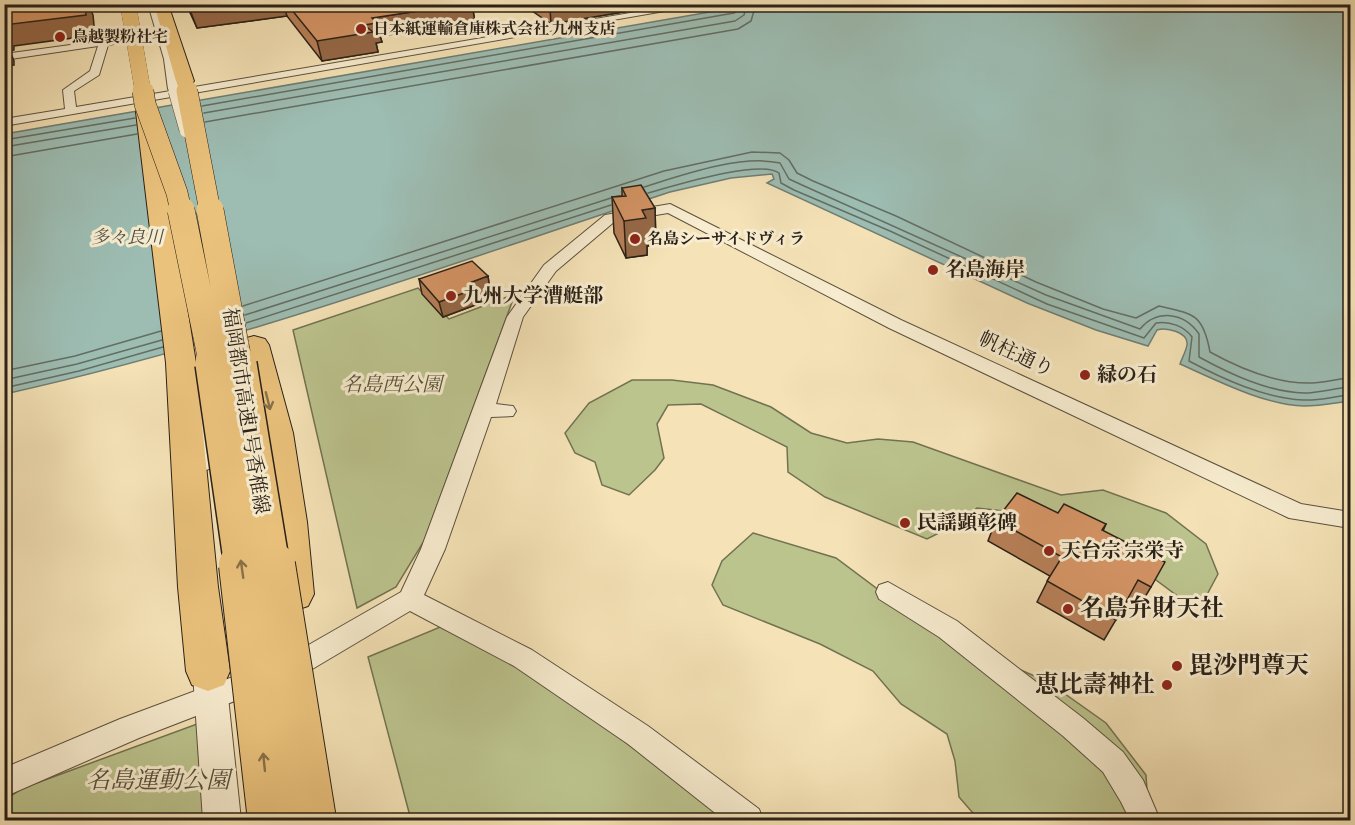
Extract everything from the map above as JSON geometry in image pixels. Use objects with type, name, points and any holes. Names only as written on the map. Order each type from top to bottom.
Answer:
[{"type":"highway","name":"福岡都市高速1号香椎線","points":[[128,4],[147,98],[177,193],[211,353],[249,613],[270,820]]},
{"type":"highway","name":"福岡都市高速1号香椎線","points":[[161,4],[218,247],[313,820]]},
{"type":"highway","points":[[180,85],[204,104],[221,167],[215,354],[198,587],[209,684]]},
{"type":"highway","points":[[147,98],[215,354],[276,433],[288,522],[293,605]]},
{"type":"street","points":[[134,4],[141,37],[147,98]]},
{"type":"street","points":[[153,4],[180,85]]},
{"type":"street","points":[[4,123],[702,4]]},
{"type":"street","points":[[4,57],[141,37]]},
{"type":"street","points":[[71,112],[68,90],[95,73],[104,43]]},
{"type":"street","name":"帆柱通り","points":[[410,599],[495,411],[514,317],[550,268],[610,218],[670,208],[895,324],[1297,512],[1350,520]]},
{"type":"street","points":[[888,592],[948,629],[1073,727],[1113,762],[1132,791],[1145,820]]},
{"type":"street","points":[[4,783],[130,729],[209,684],[300,663],[410,599],[523,658],[638,735],[748,820]]},
{"type":"street","points":[[293,605],[300,663],[326,820]]},
{"type":"street","points":[[209,684],[222,820]]},
{"type":"green space","name":"名島西公園","points":[[418,288],[449,319],[515,294],[424,541],[396,587],[357,608],[293,330]]},
{"type":"green space","points":[[632,380],[672,380],[713,385],[771,407],[811,433],[847,443],[878,439],[913,442],[1061,495],[1103,490],[1166,513],[1206,544],[1218,574],[1203,602],[1179,597],[1145,572],[1031,514],[977,508],[953,526],[927,539],[825,497],[788,472],[787,447],[701,404],[668,405],[657,424],[664,458],[629,495],[602,485],[595,462],[575,453],[565,433],[589,403]]},
{"type":"green space","points":[[753,533],[836,558],[935,632],[1048,682],[1106,723],[1146,775],[1149,820],[979,820],[959,797],[955,761],[947,734],[901,704],[873,671],[820,644],[723,605],[712,585],[722,561]]},
{"type":"green space","points":[[445,625],[515,661],[731,820],[411,820],[368,657]]},
{"type":"green space","name":"名島運動公園","points":[[197,724],[204,820],[5,820],[5,800],[23,788]]},
{"type":"water","name":"多々良川","points":[[750,5],[1350,5],[1350,401],[1310,406],[1289,405],[1241,391],[1180,364],[1187,345],[1187,340],[1181,334],[1166,329],[1157,330],[1148,346],[1096,330],[1027,303],[767,183],[774,179],[772,174],[731,178],[670,192],[257,327],[89,374],[5,394],[5,134]]},
{"type":"building","points":[[4,4],[85,4],[86,15],[4,25]]},
{"type":"building","points":[[188,4],[229,4],[190,10]]},
{"type":"building","points":[[287,4],[465,4],[372,18],[377,23],[364,25],[373,32],[317,41]]},
{"type":"building","points":[[544,4],[572,4],[550,8]]},
{"type":"building","points":[[641,185],[655,208],[642,210],[646,218],[624,221],[612,197],[626,196],[622,188]]},
{"type":"building","points":[[472,261],[488,276],[469,283],[475,289],[439,302],[419,279]]},
{"type":"building","points":[[1017,493],[1058,513],[1064,504],[1106,524],[1102,530],[1165,562],[1151,587],[1138,580],[1116,620],[1047,581],[1062,557],[996,520]]},
{"type":"place","name":"日本紙運輸倉庫株式会社 九州支店","points":[[361,29]]},
{"type":"place","name":"鳥越製粉社宅","points":[[60,37]]},
{"type":"place","name":"名島シーサイドヴィラ","points":[[635,239]]},
{"type":"place","name":"名島海岸","points":[[933,270]]},
{"type":"place","name":"九州大学漕艇部","points":[[451,296]]},
{"type":"place","name":"緑の石","points":[[1085,375]]},
{"type":"place","name":"民謡顕彰碑","points":[[905,523]]},
{"type":"place","name":"天台宗 宗栄寺","points":[[1049,551]]},
{"type":"place","name":"名島弁財天社","points":[[1068,609]]},
{"type":"place","name":"毘沙門尊天","points":[[1177,666]]},
{"type":"place","name":"恵比壽神社","points":[[1167,685]]}]
